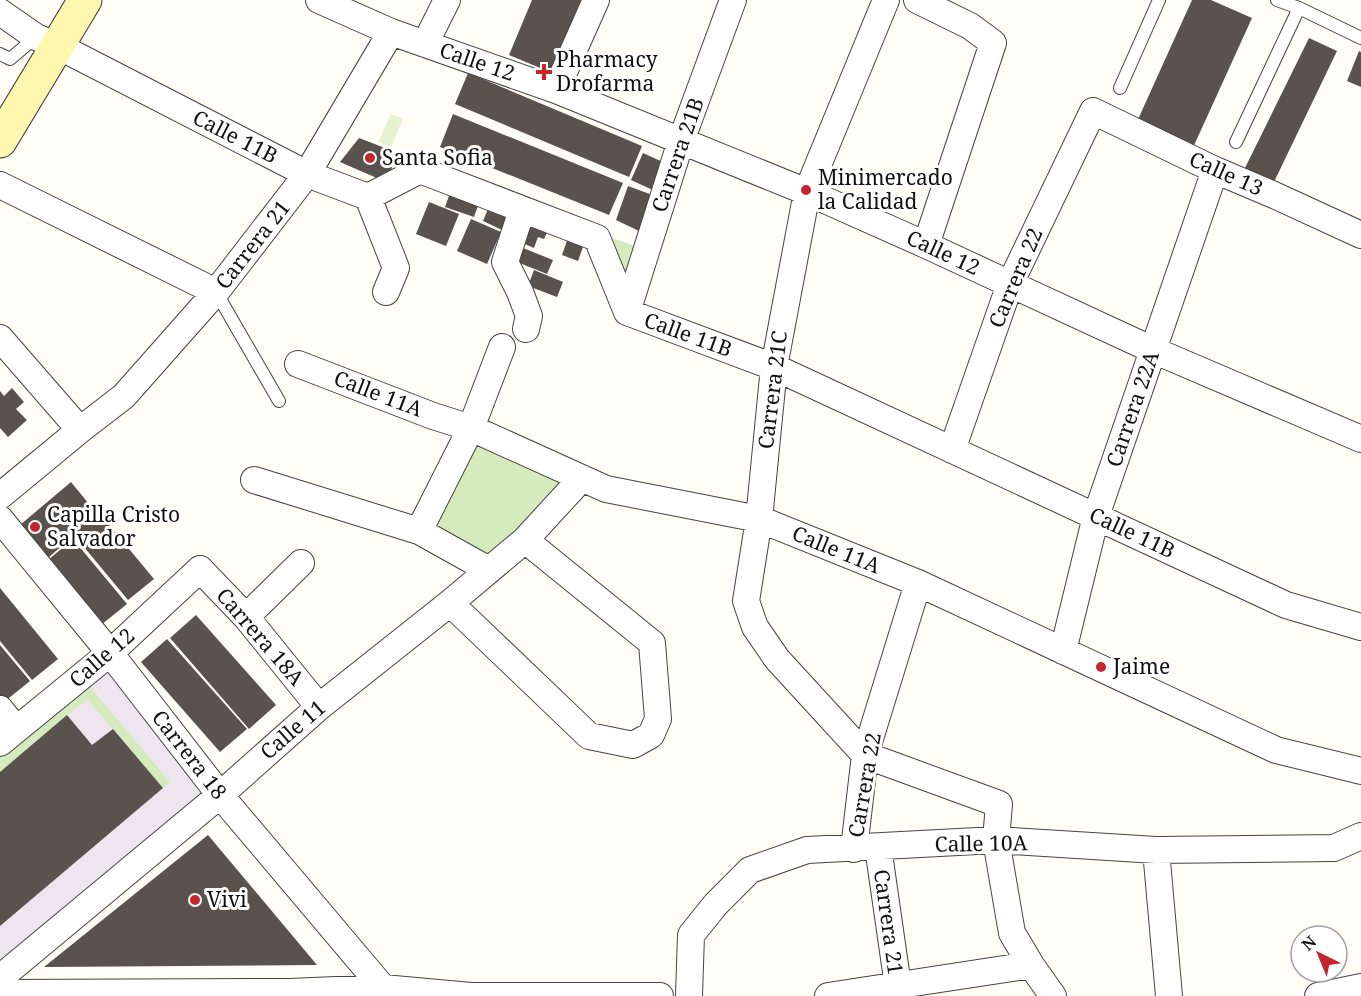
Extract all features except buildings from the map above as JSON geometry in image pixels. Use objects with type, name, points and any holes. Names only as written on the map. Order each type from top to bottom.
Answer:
[{"type":"street","points":[[0,141],[47,41],[85,0]]},
{"type":"street","name":"Calle 12","points":[[319,0],[391,32],[556,90],[807,192],[1153,350],[1361,439]]},
{"type":"street","points":[[425,44],[447,0]]},
{"type":"street","points":[[556,90],[596,0]]},
{"type":"street","name":"Carrera 21B","points":[[627,312],[681,141],[733,0]]},
{"type":"street","name":"Carrera 21C","points":[[865,755],[777,659],[755,627],[746,601],[759,519],[774,367],[807,192],[886,0]]},
{"type":"street","points":[[917,0],[970,26],[993,43],[926,245]]},
{"type":"street","name":"Calle 11B","points":[[0,12],[47,41],[307,174],[368,197],[420,170],[597,238],[627,312],[774,367],[1286,605],[1361,627]]},
{"type":"street","name":"Carrera 21","points":[[80,430],[124,396],[216,292],[307,174],[391,32]]},
{"type":"street","name":"Calle 13","points":[[1093,111],[1215,170],[1361,235]]},
{"type":"street","name":"Carrera 22","points":[[952,450],[1010,285],[1093,111]]},
{"type":"street","name":"Carrera 22A","points":[[1063,651],[1096,516],[1215,170]]},
{"type":"street","points":[[0,185],[216,292]]},
{"type":"street","points":[[368,197],[396,268],[386,291]]},
{"type":"street","points":[[522,210],[504,262],[520,292],[528,316],[526,329]]},
{"type":"street","points":[[0,338],[80,430],[0,496]]},
{"type":"street","points":[[419,531],[471,428],[502,347]]},
{"type":"street","name":"Calle 11A","points":[[298,364],[433,416],[471,428],[606,489],[759,519],[918,583],[1276,750],[1361,771]]},
{"type":"street","name":"Calle 11","points":[[0,978],[220,795],[319,707],[525,540],[582,478]]},
{"type":"street","points":[[254,480],[419,531],[489,570]]},
{"type":"street","name":"Carrera 18","points":[[0,519],[110,653],[220,795],[383,988]]},
{"type":"street","points":[[450,603],[590,736],[633,745],[651,735],[658,719],[652,643],[525,540]]},
{"type":"street","points":[[246,617],[301,563]]},
{"type":"street","name":"Calle 12","points":[[8,736],[110,653],[200,569]]},
{"type":"street","name":"Carrera 18A","points":[[200,569],[246,617],[319,707]]},
{"type":"street","name":"Carrera 22","points":[[866,848],[865,755],[918,583]]},
{"type":"street","points":[[0,709],[8,736]]},
{"type":"street","points":[[865,755],[999,804],[996,840],[1012,933],[1053,996]]},
{"type":"street","name":"Calle 10A","points":[[689,996],[691,935],[716,904],[750,870],[807,850],[996,840],[1156,850],[1334,848],[1361,836]]},
{"type":"street","name":"Carrera 21","points":[[866,848],[899,991]]},
{"type":"street","points":[[1156,850],[1169,996]]},
{"type":"street","points":[[828,996],[899,991],[1031,965]]},
{"type":"street","points":[[1329,995],[1361,987]]},
{"type":"street","points":[[0,993],[290,994],[383,988],[471,996],[660,996]]},
{"type":"lane","points":[[1120,88],[1159,0]]},
{"type":"lane","points":[[1277,0],[1361,38]]},
{"type":"lane","points":[[1236,142],[1299,8]]},
{"type":"lane","points":[[3,59],[47,41]]},
{"type":"lane","points":[[216,292],[279,401]]},
{"type":"shaded area","points":[[110,653],[220,795],[0,978],[0,743]]},
{"type":"green space","points":[[391,114],[403,119],[391,147],[378,142]]},
{"type":"green space","points":[[612,238],[638,247],[628,278]]},
{"type":"green space","points":[[471,428],[582,478],[489,570],[419,531]]},
{"type":"green space","points":[[86,682],[170,782],[163,788],[87,699],[0,772],[0,755]]},
{"type":"place","name":"Pharmacy Drofarma","points":[[544,72]]},
{"type":"place","name":"Santa Sofia","points":[[370,158]]},
{"type":"place","name":"Minimercado la Calidad","points":[[806,190]]},
{"type":"place","name":"Capilla Cristo Salvador","points":[[35,527]]},
{"type":"place","name":"Jaime","points":[[1101,667]]},
{"type":"place","name":"Vivi","points":[[195,900]]}]
